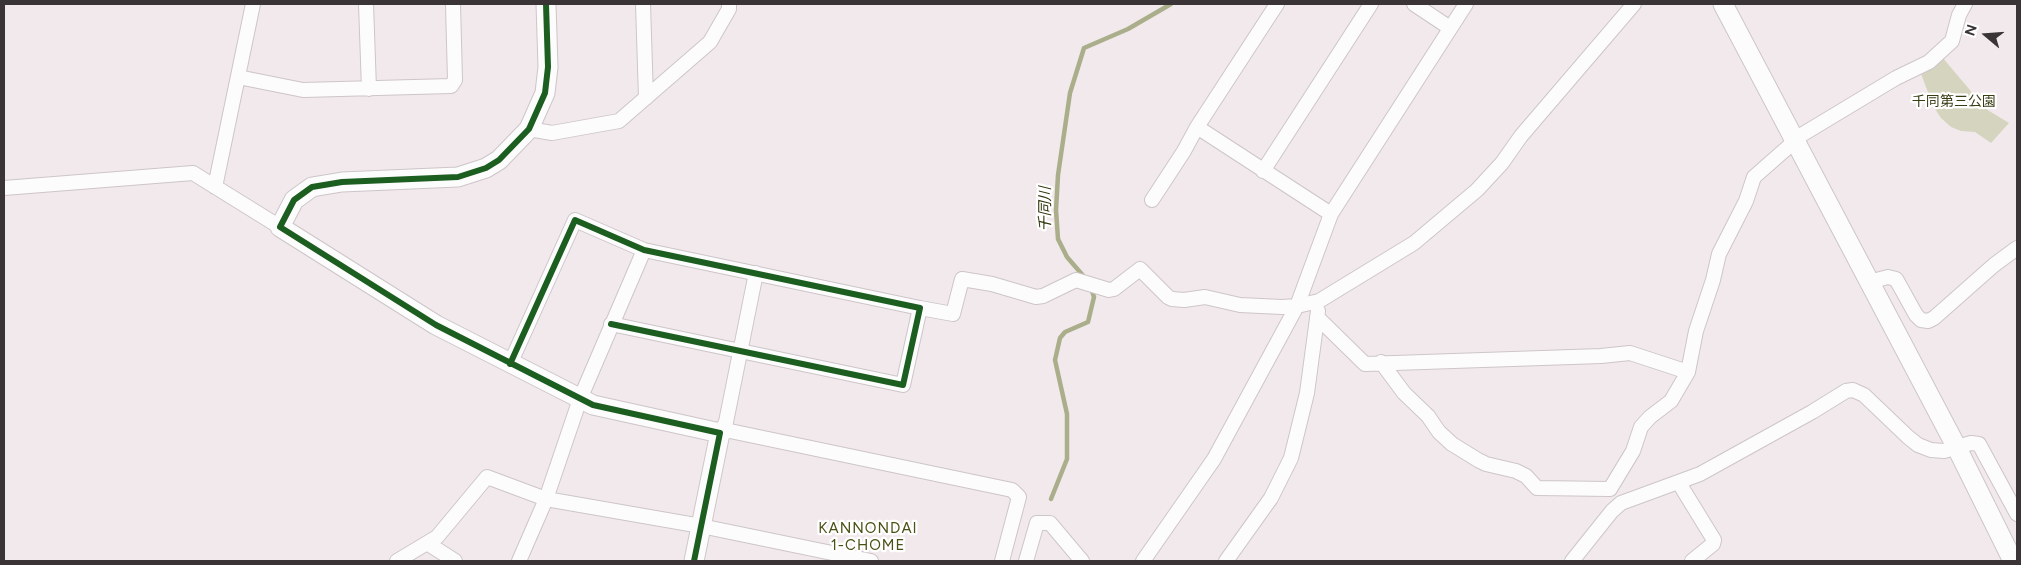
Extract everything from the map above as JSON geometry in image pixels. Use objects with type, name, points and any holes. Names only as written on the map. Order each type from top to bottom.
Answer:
[{"type":"street","points":[[215,186],[253,4]]},
{"type":"street","points":[[366,4],[369,88]]},
{"type":"street","points":[[238,77],[303,90],[451,86],[455,80],[453,4]]},
{"type":"street","points":[[280,227],[294,200],[312,187],[342,182],[441,179],[472,174],[500,160],[529,129],[540,106],[547,79],[546,4]]},
{"type":"street","points":[[644,4],[646,98]]},
{"type":"street","points":[[529,129],[552,133],[618,121],[710,42],[729,9],[729,4]]},
{"type":"street","points":[[1152,200],[1277,4]]},
{"type":"street","points":[[1264,171],[1371,4]]},
{"type":"street","points":[[1414,4],[1450,28]]},
{"type":"street","points":[[1143,561],[1214,459],[1297,306],[1331,214],[1466,4]]},
{"type":"street","points":[[510,364],[575,220],[644,250],[953,314],[962,280],[992,284],[1036,296],[1043,296],[1076,280],[1109,290],[1114,289],[1140,269],[1172,299],[1184,300],[1205,296],[1240,305],[1297,306],[1319,301],[1414,243],[1477,190],[1502,163],[1521,136],[1634,4]]},
{"type":"street","points":[[1723,4],[1957,448],[2013,561]]},
{"type":"street","points":[[1610,489],[1633,451],[1641,427],[1650,417],[1672,401],[1688,372],[1696,330],[1722,246],[1746,200],[1754,177],[1803,134],[1896,78],[1929,62],[1952,41],[1959,15],[1965,4]]},
{"type":"street","points":[[1197,127],[1331,214]]},
{"type":"street","points":[[4,188],[193,173],[436,325],[593,405],[720,433],[730,431],[1012,490],[1019,497],[1002,561]]},
{"type":"street","points":[[1869,282],[1888,277],[1896,279],[1916,315],[1921,320],[1928,321],[2017,248]]},
{"type":"street","points":[[519,561],[546,499],[580,399],[644,250]]},
{"type":"street","points":[[694,561],[720,433],[726,422],[756,273]]},
{"type":"street","points":[[1226,561],[1271,498],[1290,458],[1308,393],[1319,301]]},
{"type":"street","points":[[611,324],[903,385],[920,308]]},
{"type":"street","points":[[1317,317],[1366,364],[1601,356],[1630,353],[1688,372]]},
{"type":"street","points":[[1381,362],[1404,393],[1428,416],[1439,432],[1452,444],[1478,460],[1516,471],[1526,476],[1537,488],[1610,489]]},
{"type":"street","points":[[1577,559],[1616,506],[1627,500],[1679,483],[1710,469],[1846,391],[1853,390],[1865,396],[1918,445],[1931,450],[1944,451],[1971,443],[1979,444],[2017,514]]},
{"type":"street","points":[[397,561],[437,537],[487,477],[546,499],[701,526],[871,561]]},
{"type":"street","points":[[1679,483],[1714,540],[1713,544],[1692,561]]},
{"type":"street","points":[[1610,489],[1616,506]]},
{"type":"street","points":[[1026,561],[1037,523],[1050,523],[1082,561]]},
{"type":"street","points":[[427,543],[455,561]]},
{"type":"green space","name":"千同第三公園","points":[[1942,57],[1986,109],[2009,123],[1991,143],[1975,132],[1961,131],[1951,127],[1941,118],[1933,106],[1920,71]]},
{"type":"waterway","name":"千同川","points":[[1086,279],[1067,257],[1058,239],[1056,210],[1058,175],[1070,93],[1084,48],[1128,29],[1171,4]]},
{"type":"waterway","name":"千同川","points":[[1051,499],[1067,459],[1067,414],[1055,360],[1060,338],[1065,332],[1088,322],[1094,297],[1091,288]]},
{"type":"cycle path","points":[[546,4],[548,67],[545,93],[529,129],[499,160],[486,168],[458,177],[342,182],[312,187],[294,200],[280,227],[436,325],[593,405],[720,433],[694,561]]},
{"type":"cycle path","points":[[510,364],[575,220],[644,250],[920,308],[903,385],[611,324]]},
{"type":"district","name":"KANNONDAI 1-CHOME","points":[[868,538]]}]
